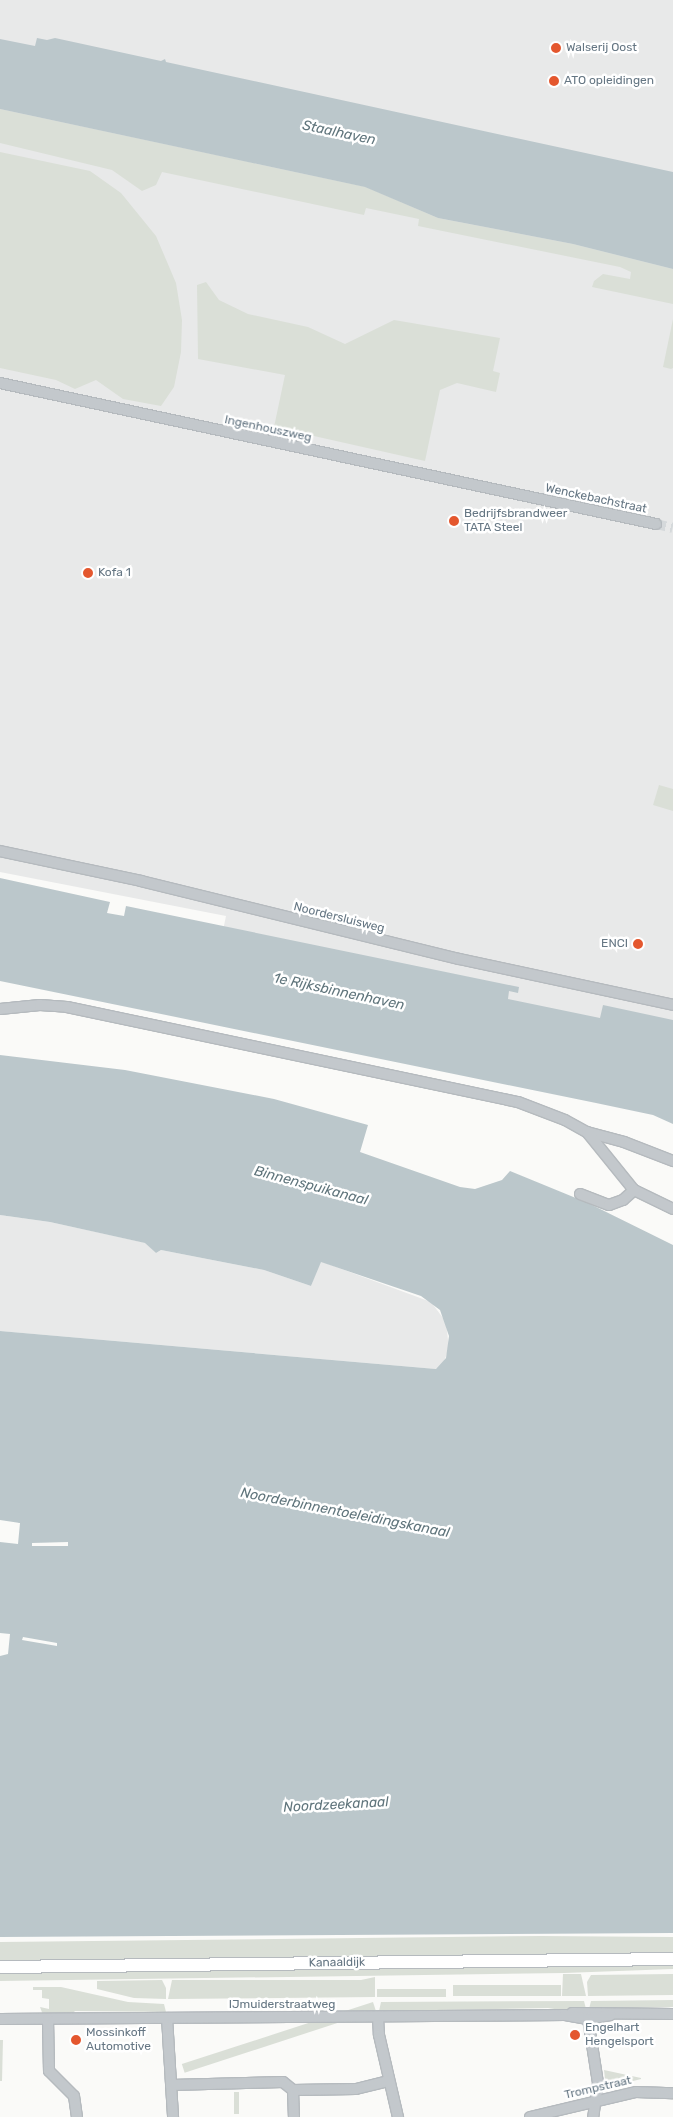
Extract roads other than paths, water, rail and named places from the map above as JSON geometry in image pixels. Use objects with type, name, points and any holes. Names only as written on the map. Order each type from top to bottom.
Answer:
[{"type":"main road","name":"Kanaaldijk","points":[[0,1967],[673,1959]]},
{"type":"street","name":"Ingenhouszweg","points":[[0,383],[531,498]]},
{"type":"street","name":"Wenckebachstraat","points":[[531,498],[656,524]]},
{"type":"street","name":"Noordersluisweg","points":[[0,851],[142,881],[450,957],[673,1005]]},
{"type":"street","points":[[0,1009],[40,1005],[67,1007],[518,1102],[565,1120],[587,1132],[624,1142],[673,1161]]},
{"type":"street","points":[[587,1132],[634,1190],[673,1209]]},
{"type":"street","points":[[580,1194],[609,1205],[624,1200],[634,1190]]},
{"type":"street","name":"IJmuiderstraatweg","points":[[0,2019],[565,2015],[588,2011],[612,2015]]},
{"type":"street","name":"IJmuiderstraatweg","points":[[565,2015],[588,2019],[612,2015],[673,2014]]},
{"type":"street","points":[[378,2017],[379,2035],[398,2117]]},
{"type":"street","points":[[167,2018],[173,2117]]},
{"type":"street","points":[[48,2019],[49,2071],[74,2096],[77,2117]]},
{"type":"street","points":[[588,2019],[598,2078],[597,2101],[593,2117]]},
{"type":"street","points":[[171,2085],[283,2082],[293,2090],[356,2089],[389,2081]]},
{"type":"street","points":[[293,2090],[294,2117]]},
{"type":"street","name":"Trompstraat","points":[[530,2117],[636,2092],[673,2093]]},
{"type":"water","name":"Staalhaven","points":[[37,38],[47,40],[55,38],[161,61],[165,59],[166,62],[673,172],[673,269],[573,244],[438,218],[365,187],[0,109],[0,39],[35,46]]},
{"type":"water","name":"1e Rijksbinnenhaven","points":[[0,878],[110,902],[107,913],[124,916],[126,906],[519,987],[518,993],[509,991],[508,999],[600,1018],[603,1005],[673,1020],[673,1124],[653,1115],[0,981]]},
{"type":"water","points":[[0,1055],[125,1070],[274,1099],[368,1125],[360,1152],[460,1187],[475,1189],[502,1180],[510,1171],[588,1203],[673,1245],[673,1933],[0,1937],[0,1656],[8,1654],[10,1634],[0,1633],[0,1542],[18,1544],[20,1523],[0,1520],[0,1331],[436,1369],[446,1358],[449,1336],[440,1310],[421,1296],[321,1262],[311,1286],[264,1270],[161,1250],[156,1253],[145,1243],[50,1222],[0,1215]],"holes":[[[68,1542],[68,1546],[32,1546],[32,1543]],[[23,1637],[57,1643],[57,1646],[22,1640]]]},
{"type":"tunnel","points":[[656,524],[673,528]]},
{"type":"place","name":"Walserij Oost","points":[[556,48]]},
{"type":"place","name":"ATO opleidingen","points":[[554,81]]},
{"type":"place","name":"Bedrijfsbrandweer TATA Steel","points":[[454,521]]},
{"type":"place","name":"Kofa 1","points":[[88,573]]},
{"type":"place","name":"ENCI","points":[[638,944]]},
{"type":"place","name":"Engelhart Hengelsport","points":[[575,2035]]},
{"type":"place","name":"Mossinkoff Automotive","points":[[76,2040]]},
{"type":"water label","name":"Binnenspuikanaal","points":[[311,1186]]},
{"type":"water label","name":"Noorderbinnentoeleidingskanaal","points":[[345,1513]]},
{"type":"water label","name":"Noordzeekanaal","points":[[336,1805]]}]
